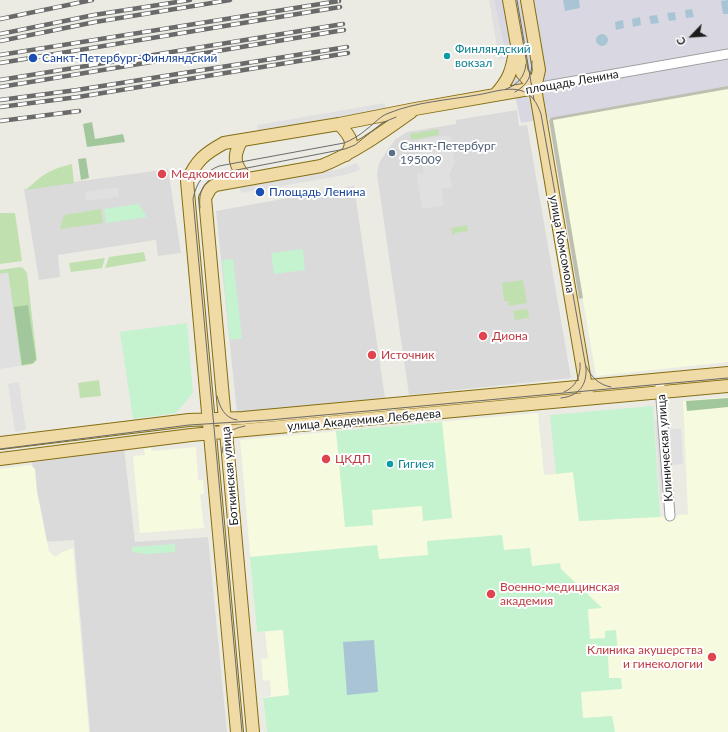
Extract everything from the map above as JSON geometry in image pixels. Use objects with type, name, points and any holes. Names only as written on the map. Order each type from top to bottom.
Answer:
[{"type":"main road","points":[[509,0],[522,73],[535,88]]},
{"type":"main road","name":"улица Комсомола","points":[[527,0],[539,70],[535,88],[588,399]]},
{"type":"main road","points":[[495,95],[508,80],[512,70],[517,44]]},
{"type":"main road","name":"площадь Ленина","points":[[190,222],[187,181],[194,166],[202,157],[224,143],[339,124],[415,108],[535,88]]},
{"type":"main road","name":"площадь Ленина","points":[[206,220],[205,198],[210,189],[215,185],[322,166],[345,155],[415,108]]},
{"type":"main road","points":[[339,124],[348,134],[352,144],[350,150],[345,155]]},
{"type":"main road","points":[[242,140],[237,148],[235,156],[241,173],[248,179]]},
{"type":"main road","name":"Боткинская улица","points":[[206,220],[253,732]]},
{"type":"main road","name":"Боткинская улица","points":[[190,222],[237,732]]},
{"type":"main road","name":"улица Академика Лебедева","points":[[0,443],[163,423],[406,400],[728,373]]},
{"type":"main road","name":"улица Академика Лебедева","points":[[0,458],[210,434],[728,386]]},
{"type":"street","name":"площадь Ленина","points":[[535,88],[728,54]]},
{"type":"street","name":"Клиническая улица","points":[[660,379],[670,516]]},
{"type":"shaded area","points":[[489,0],[496,0],[506,58],[499,60]]},
{"type":"shaded area","points":[[494,0],[728,0],[728,86],[521,123]]},
{"type":"shaded area","points":[[728,84],[728,89],[553,120],[583,298],[579,299],[549,120],[552,115]]},
{"type":"shaded area","points":[[728,89],[728,362],[596,376],[552,120]]},
{"type":"shaded area","points":[[385,103],[386,109],[258,131],[257,125]]},
{"type":"shaded area","points":[[517,110],[519,126],[527,125],[571,378],[409,395],[377,174],[379,163],[396,139],[407,132],[456,124],[456,120]]},
{"type":"shaded area","points":[[450,135],[455,163],[449,174],[452,187],[441,189],[444,205],[422,209],[417,174],[424,173],[418,140]]},
{"type":"shaded area","points":[[357,163],[360,170],[345,175],[241,193],[240,187],[340,169]]},
{"type":"shaded area","points":[[168,169],[181,253],[158,256],[156,240],[58,255],[60,277],[39,280],[24,189]]},
{"type":"shaded area","points":[[354,186],[385,398],[237,413],[216,211]]},
{"type":"shaded area","points":[[118,187],[119,197],[86,201],[85,192]]},
{"type":"shaded area","points":[[8,273],[21,366],[0,369],[0,274]]},
{"type":"shaded area","points":[[19,382],[26,430],[15,432],[8,384]]},
{"type":"shaded area","name":"Военно-медицинская академия","points":[[728,397],[728,732],[267,732],[263,698],[271,696],[270,680],[263,681],[261,659],[268,658],[265,632],[257,632],[240,440],[538,413],[544,475],[573,472],[579,521],[670,516],[688,514],[683,401]]},
{"type":"shaded area","points":[[659,419],[665,500],[660,500],[655,420]]},
{"type":"shaded area","points":[[670,429],[681,429],[683,464],[672,465]]},
{"type":"shaded area","points":[[196,447],[198,480],[203,480],[204,494],[200,494],[204,528],[140,533],[133,456],[145,455],[144,449],[151,448],[152,451]]},
{"type":"shaded area","points":[[124,449],[135,542],[208,537],[227,732],[90,732],[74,540],[41,542],[32,462]]},
{"type":"shaded area","points":[[31,465],[35,469],[37,491],[49,551],[55,557],[62,552],[73,548],[89,732],[0,732],[0,469]]},
{"type":"green space","points":[[92,122],[95,139],[123,134],[125,142],[87,147],[83,124]]},
{"type":"green space","points":[[438,129],[439,135],[411,140],[410,134]]},
{"type":"green space","points":[[86,158],[89,178],[81,180],[78,159]]},
{"type":"green space","points":[[72,164],[74,183],[26,190],[47,173]]},
{"type":"green space","points":[[139,204],[147,217],[106,223],[104,209]]},
{"type":"green space","points":[[101,209],[103,223],[60,229],[64,215]]},
{"type":"green space","points":[[0,213],[15,213],[22,261],[0,264]]},
{"type":"green space","points":[[467,225],[468,231],[455,233],[453,236],[451,228]]},
{"type":"green space","points":[[303,249],[305,270],[274,274],[271,253]]},
{"type":"green space","points":[[144,252],[146,261],[105,268],[109,257]]},
{"type":"green space","points":[[105,258],[102,268],[71,272],[69,263]]},
{"type":"green space","points":[[233,259],[242,338],[230,340],[222,260]]},
{"type":"green space","points":[[20,267],[27,273],[37,360],[33,364],[21,366],[8,273],[0,274],[0,270]]},
{"type":"green space","points":[[523,280],[527,303],[509,306],[508,301],[504,301],[502,283]]},
{"type":"green space","points":[[28,305],[36,359],[33,363],[22,365],[14,307]]},
{"type":"green space","points":[[528,309],[529,318],[515,320],[513,311]]},
{"type":"green space","points":[[187,323],[193,393],[176,413],[133,419],[120,332]]},
{"type":"green space","points":[[99,380],[101,396],[80,398],[78,383]]},
{"type":"green space","points":[[728,398],[728,407],[687,411],[686,401]]},
{"type":"green space","points":[[653,406],[660,517],[579,521],[573,472],[556,474],[550,415]]},
{"type":"green space","points":[[442,422],[452,518],[423,521],[422,506],[372,510],[373,525],[345,527],[336,431]]},
{"type":"green space","points":[[502,535],[504,550],[530,548],[532,566],[560,563],[561,569],[602,608],[588,609],[590,639],[605,638],[605,631],[616,630],[618,655],[608,655],[609,678],[621,678],[622,689],[581,692],[583,718],[612,716],[615,732],[267,732],[263,698],[289,695],[283,630],[257,632],[250,557],[377,545],[379,559],[428,555],[427,541]]},
{"type":"green space","points":[[175,544],[175,552],[147,554],[132,552],[132,547]]},
{"type":"water","points":[[563,0],[579,0],[580,8],[565,11]]},
{"type":"water","points":[[728,0],[728,14],[723,14],[721,1]]},
{"type":"water","points":[[692,9],[694,17],[686,18],[685,10]]},
{"type":"water","points":[[675,12],[676,20],[669,21],[667,13]]},
{"type":"water","points":[[657,15],[659,23],[651,24],[649,16]]},
{"type":"water","points":[[640,17],[641,25],[633,27],[632,19]]},
{"type":"water","points":[[623,20],[624,28],[616,30],[615,22]]},
{"type":"water","points":[[602,34],[606,36],[608,40],[606,44],[602,46],[598,44],[596,40],[598,36]]},
{"type":"water","points":[[374,640],[378,692],[347,695],[343,642]]},
{"type":"tram line","points":[[517,0],[534,100]]},
{"type":"tram line","points":[[515,92],[526,83],[530,75],[532,61]]},
{"type":"tram line","points":[[506,89],[520,80],[526,64]]},
{"type":"tram line","points":[[242,732],[193,199],[196,188],[205,175],[209,171],[219,166],[344,143],[359,135],[386,114],[410,106],[503,90],[514,89],[524,91],[536,102],[541,114],[586,368],[585,380],[581,389],[573,395],[561,398]]},
{"type":"tram line","points":[[200,208],[200,196],[203,187],[210,179],[221,173],[345,149],[355,145],[382,123],[396,117]]},
{"type":"tram line","points":[[564,392],[572,387],[579,377],[580,363]]},
{"type":"tram line","points":[[586,366],[590,374],[596,380],[611,387]]},
{"type":"tram line","points":[[0,449],[189,425],[269,420],[728,378]]},
{"type":"tram line","points":[[217,396],[223,411],[229,417],[237,420]]},
{"type":"tram line","points":[[222,453],[224,441],[228,434],[234,429],[245,426]]},
{"type":"railway","points":[[0,19],[92,0]]},
{"type":"railway","points":[[0,34],[94,15],[190,0]]},
{"type":"railway","points":[[0,41],[95,22],[230,0]]},
{"type":"railway","points":[[0,55],[339,1]]},
{"type":"railway","points":[[0,63],[340,7]]},
{"type":"railway","points":[[0,80],[343,24]]},
{"type":"railway","points":[[0,87],[344,30]]},
{"type":"railway","points":[[0,100],[77,90],[347,47]]},
{"type":"railway","points":[[0,107],[78,97],[348,53]]},
{"type":"railway","points":[[0,121],[79,111]]},
{"type":"place","name":"Финляндский вокзал","points":[[447,56]]},
{"type":"place","name":"Санкт-Петербург-Финляндский","points":[[33,58]]},
{"type":"place","name":"Санкт-Петербург 195009","points":[[392,153]]},
{"type":"place","name":"Медкомиссии","points":[[162,174]]},
{"type":"place","name":"Площадь Ленина","points":[[260,192]]},
{"type":"place","name":"Диона","points":[[483,336]]},
{"type":"place","name":"Источник","points":[[372,355]]},
{"type":"place","name":"ЦКДП","points":[[326,459]]},
{"type":"place","name":"Гигиея","points":[[390,464]]},
{"type":"place","name":"Военно-медицинская академия","points":[[491,594]]},
{"type":"place","name":"Клиника акушерства и гинекологии","points":[[712,657]]}]
